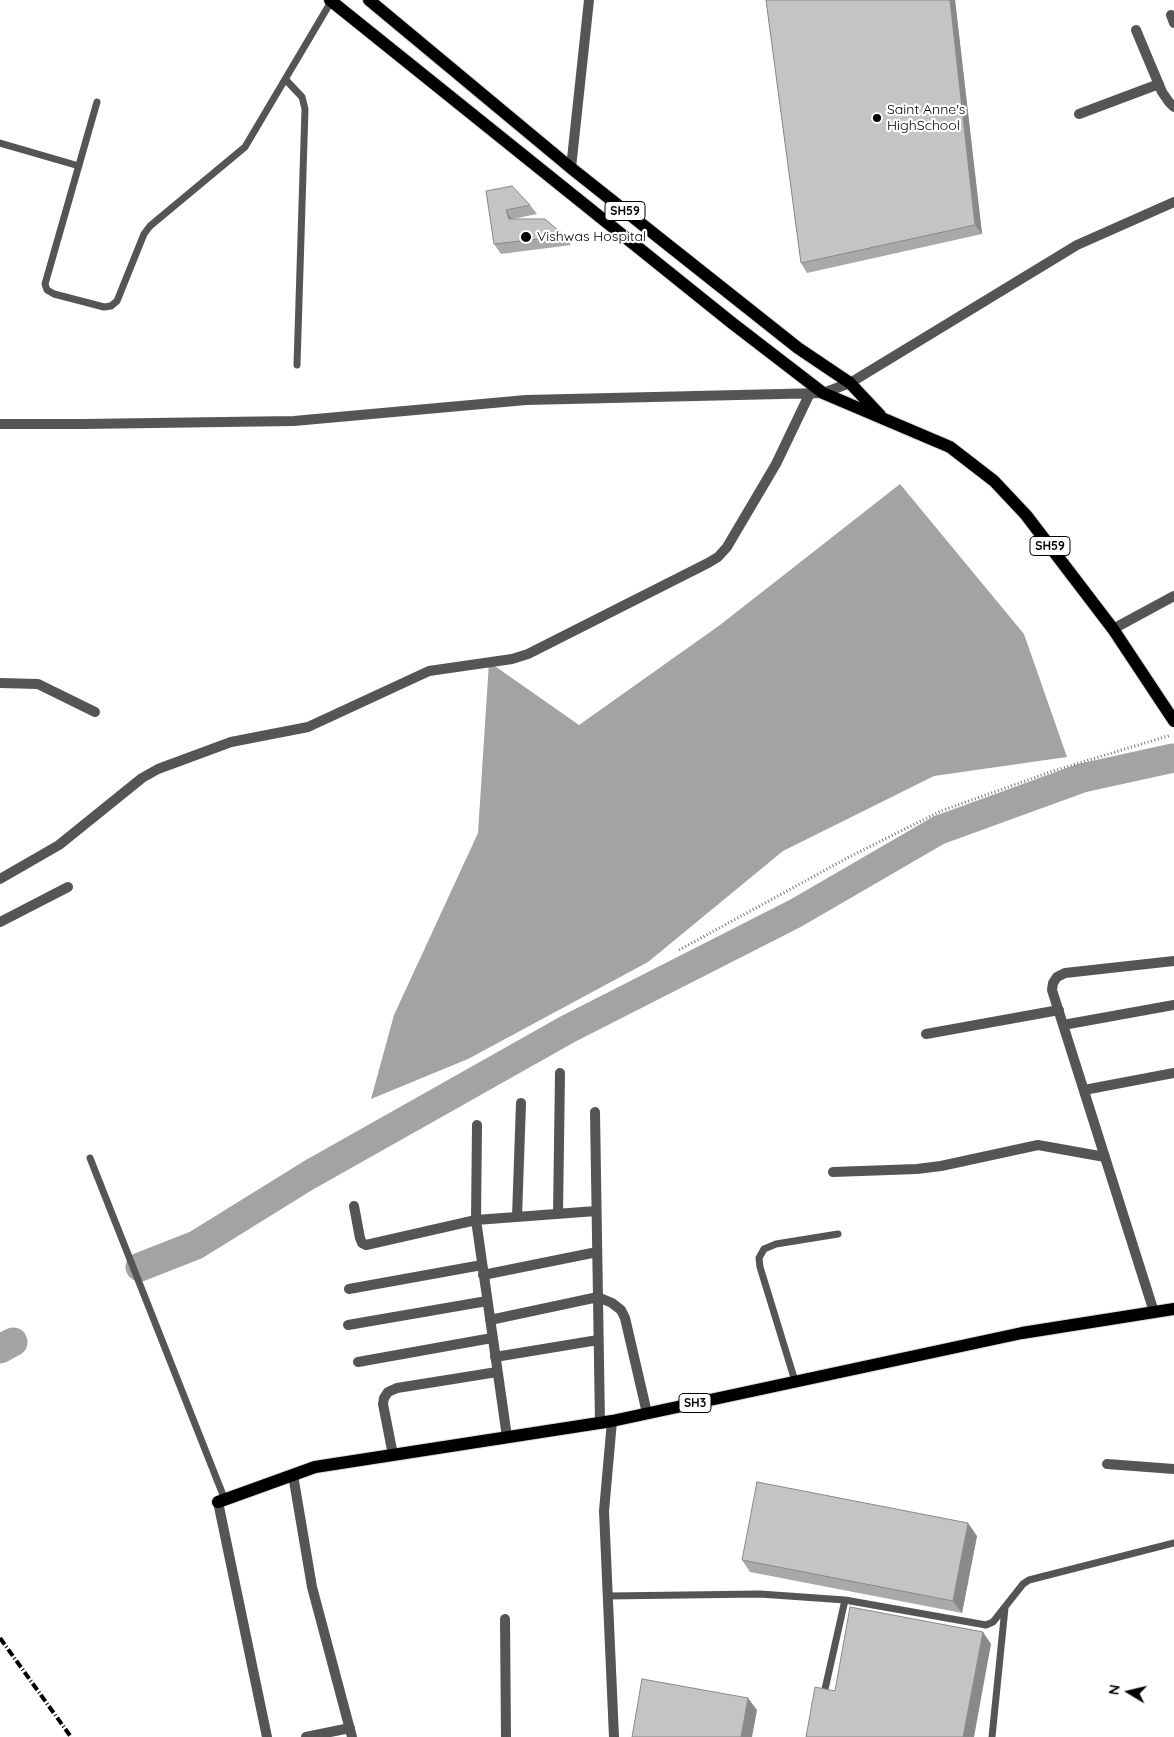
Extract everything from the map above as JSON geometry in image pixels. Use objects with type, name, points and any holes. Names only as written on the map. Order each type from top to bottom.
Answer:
[{"type":"main road","name":"SH59","points":[[331,0],[732,323],[816,393],[950,447],[994,481],[1026,515],[1113,629],[1174,721]]},
{"type":"main road","name":"SH59","points":[[368,0],[606,196],[798,348],[850,383],[883,419]]},
{"type":"main road","points":[[593,211],[606,196]]},
{"type":"main road","name":"SH3","points":[[222,1501],[315,1467],[606,1422],[1022,1332],[1174,1309]]},
{"type":"street","points":[[571,168],[589,0]]},
{"type":"street","points":[[1136,30],[1159,84],[1168,102],[1174,107]]},
{"type":"street","points":[[1079,114],[1159,84]]},
{"type":"street","points":[[0,424],[294,421],[526,400],[816,393],[850,383],[1077,246],[1174,202]]},
{"type":"street","points":[[0,879],[59,845],[142,778],[158,769],[231,742],[308,727],[429,671],[512,659],[528,654],[708,563],[718,557],[731,539],[816,393]]},
{"type":"street","points":[[1113,629],[1174,596]]},
{"type":"street","points":[[0,683],[38,684],[95,712]]},
{"type":"street","points":[[0,922],[68,887]]},
{"type":"street","points":[[1154,1312],[1052,990],[1053,983],[1057,977],[1065,973],[1174,961]]},
{"type":"street","points":[[1063,1025],[1174,1005]]},
{"type":"street","points":[[926,1034],[1059,1010]]},
{"type":"street","points":[[558,1214],[560,1073]]},
{"type":"street","points":[[1084,1090],[1174,1073]]},
{"type":"street","points":[[517,1217],[522,1103]]},
{"type":"street","points":[[595,1112],[598,1340],[606,1422],[604,1511],[614,1737]]},
{"type":"street","points":[[477,1125],[476,1220],[507,1437]]},
{"type":"street","points":[[833,1172],[917,1169],[940,1166],[1038,1145],[1105,1157]]},
{"type":"street","points":[[354,1206],[360,1238],[362,1243],[366,1245],[476,1220],[596,1211]]},
{"type":"street","points":[[349,1290],[597,1252]]},
{"type":"street","points":[[490,1320],[598,1297],[612,1303],[621,1310],[625,1318],[647,1413]]},
{"type":"street","points":[[348,1325],[487,1301]]},
{"type":"street","points":[[358,1362],[492,1338]]},
{"type":"street","points":[[495,1357],[598,1340]]},
{"type":"street","points":[[393,1455],[383,1404],[388,1392],[396,1388],[498,1372]]},
{"type":"street","points":[[1107,1464],[1174,1469]]},
{"type":"street","points":[[293,1475],[312,1587],[351,1733],[306,1737]]},
{"type":"street","points":[[222,1501],[267,1737]]},
{"type":"street","points":[[505,1619],[506,1737]]},
{"type":"lane","points":[[97,102],[45,284],[47,290],[54,294],[104,307],[111,306],[117,301],[144,234],[150,226],[246,147],[331,0]]},
{"type":"lane","points":[[286,80],[302,97],[305,109],[297,365]]},
{"type":"lane","points":[[0,143],[79,166]]},
{"type":"lane","points":[[90,1158],[222,1501]]},
{"type":"lane","points":[[795,1381],[760,1268],[759,1258],[764,1249],[776,1244],[838,1234]]},
{"type":"lane","points":[[608,1596],[760,1594],[845,1600],[986,1625],[993,1622],[1023,1584],[1029,1580],[1174,1543]]},
{"type":"lane","points":[[822,1702],[845,1600]]},
{"type":"lane","points":[[992,1737],[1005,1607]]},
{"type":"path","points":[[679,950],[851,856],[941,811],[1053,771],[1174,734]]},
{"type":"shaded area","points":[[900,484],[1024,634],[1067,757],[934,776],[783,851],[648,962],[468,1059],[371,1099],[394,1015],[478,833],[489,662],[579,725],[720,625]]},
{"type":"building","points":[[766,0],[950,0],[975,225],[801,263]]},
{"type":"building","points":[[512,186],[530,205],[506,210],[509,219],[545,219],[565,236],[494,244],[486,191]]},
{"type":"building","points":[[757,1482],[968,1523],[953,1601],[742,1560]]},
{"type":"building","points":[[850,1607],[983,1632],[963,1737],[806,1737],[815,1687],[835,1691]]},
{"type":"building","points":[[642,1679],[748,1698],[741,1737],[632,1737]]},
{"type":"waterway","points":[[140,1267],[196,1245],[309,1175],[568,1029],[796,913],[939,830],[1082,778],[1173,758]]},
{"type":"waterway","points":[[0,1349],[13,1342]]},
{"type":"railway","points":[[0,1638],[71,1737]]},
{"type":"place","name":"Saint Anne's HighSchool","points":[[877,118]]},
{"type":"place","name":"Vishwas Hospital","points":[[526,237]]}]
